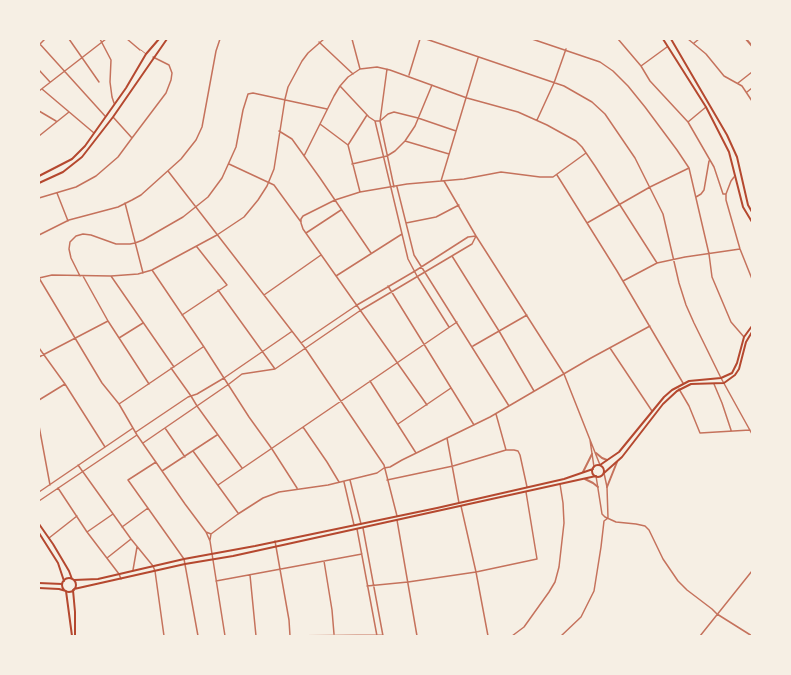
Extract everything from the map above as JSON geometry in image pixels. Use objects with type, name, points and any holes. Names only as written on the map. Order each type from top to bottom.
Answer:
[{"type":"main road","points":[[39,176],[72,159],[85,146],[126,88],[146,54],[158,39]]},
{"type":"main road","points":[[39,183],[63,172],[82,157],[113,117],[167,39]]},
{"type":"main road","points":[[663,39],[706,107],[729,152],[743,207],[752,222]]},
{"type":"main road","points":[[671,39],[727,135],[737,157],[748,205],[752,212]]},
{"type":"main road","points":[[39,583],[63,582],[68,578],[73,580],[98,579],[184,559],[460,503],[527,488],[583,472],[600,465],[619,452],[664,397],[672,390],[689,381],[712,380],[722,378],[732,373],[735,370],[744,337],[752,326]]},
{"type":"main road","points":[[39,588],[59,589],[70,592],[74,589],[155,570],[233,556],[584,478],[600,476],[617,462],[663,404],[679,389],[699,383],[724,383],[735,375],[739,369],[746,342],[752,332]]},
{"type":"main road","points":[[600,465],[604,469],[604,473]]},
{"type":"main road","points":[[593,468],[593,473],[596,476]]},
{"type":"main road","points":[[39,524],[69,571],[75,584],[74,636]]},
{"type":"main road","points":[[39,533],[40,538],[58,564],[63,582],[63,588],[66,591],[74,636]]},
{"type":"street","points":[[45,39],[39,44],[105,116]]},
{"type":"street","points":[[69,39],[99,82]]},
{"type":"street","points":[[100,39],[111,60],[110,82],[114,103]]},
{"type":"street","points":[[39,91],[106,39]]},
{"type":"street","points":[[127,39],[146,54]]},
{"type":"street","points":[[39,235],[68,221],[118,207],[141,195],[181,159],[190,149],[202,128],[216,51],[220,39]]},
{"type":"street","points":[[225,636],[210,541],[206,532],[137,435],[119,404],[102,382],[39,278],[52,275],[111,276],[143,273],[152,270],[217,235],[244,217],[258,200],[269,182],[274,169],[279,131],[288,87],[298,66],[319,42],[324,39]]},
{"type":"street","points":[[352,39],[360,69]]},
{"type":"street","points":[[408,76],[420,39]]},
{"type":"street","points":[[426,39],[478,58],[564,86],[592,102],[605,114],[635,158],[663,214],[679,283],[686,305],[724,383],[752,434]]},
{"type":"street","points":[[532,39],[600,62],[613,71],[628,86],[645,107],[689,168],[709,254],[712,277],[730,322],[744,337]]},
{"type":"street","points":[[618,39],[641,66],[650,81],[688,122],[714,167],[722,193],[726,194]]},
{"type":"street","points":[[688,39],[706,54],[724,76],[742,86],[752,101]]},
{"type":"street","points":[[694,44],[699,39]]},
{"type":"street","points":[[746,39],[752,46]]},
{"type":"street","points":[[319,42],[353,74]]},
{"type":"street","points":[[641,66],[668,47]]},
{"type":"street","points":[[537,120],[554,83],[566,50]]},
{"type":"street","points":[[39,198],[76,187],[96,176],[118,157],[166,93],[171,80],[172,73],[169,65],[153,58]]},
{"type":"street","points":[[478,58],[442,181],[459,205],[476,236],[564,374],[600,465]]},
{"type":"street","points":[[304,156],[340,86],[360,69],[377,67],[387,69],[467,98],[518,112],[537,120],[576,142],[586,153],[657,263]]},
{"type":"street","points":[[387,69],[380,121],[387,156],[414,255],[509,406]]},
{"type":"street","points":[[39,70],[50,82]]},
{"type":"street","points":[[737,83],[752,72]]},
{"type":"street","points":[[352,164],[387,156],[404,141],[418,118],[432,85]]},
{"type":"street","points":[[340,86],[367,115],[375,121],[380,121],[388,114],[394,112],[418,118],[456,131]]},
{"type":"street","points":[[747,92],[752,88]]},
{"type":"street","points":[[42,89],[94,133]]},
{"type":"street","points":[[80,276],[69,249],[70,242],[76,236],[83,234],[91,235],[116,244],[135,243],[176,221],[208,197],[222,178],[236,146],[243,110],[248,94],[253,93],[285,99],[328,109]]},
{"type":"street","points":[[688,122],[706,107]]},
{"type":"street","points":[[39,111],[57,121]]},
{"type":"street","points":[[39,136],[69,112]]},
{"type":"street","points":[[348,145],[367,115]]},
{"type":"street","points":[[113,117],[132,138]]},
{"type":"street","points":[[375,121],[408,259],[449,327]]},
{"type":"street","points":[[320,124],[348,145],[360,192]]},
{"type":"street","points":[[279,131],[292,139],[371,253]]},
{"type":"street","points":[[404,141],[449,154]]},
{"type":"street","points":[[301,223],[303,216],[308,213],[335,200],[360,192],[464,179],[501,172],[540,177],[553,177],[586,153]]},
{"type":"street","points":[[696,197],[704,190],[709,160]]},
{"type":"street","points":[[228,164],[274,185],[427,405]]},
{"type":"street","points":[[587,223],[650,187],[689,168]]},
{"type":"street","points":[[168,171],[305,348],[384,465],[396,516]]},
{"type":"street","points":[[557,175],[650,326],[683,383]]},
{"type":"street","points":[[736,176],[731,180],[726,194],[726,200],[740,249],[752,279]]},
{"type":"street","points":[[57,193],[68,221]]},
{"type":"street","points":[[126,203],[143,273]]},
{"type":"street","points":[[406,223],[436,217],[459,205]]},
{"type":"street","points":[[306,233],[341,210]]},
{"type":"street","points":[[336,276],[402,234]]},
{"type":"street","points":[[143,443],[242,374],[275,369],[361,310],[472,244],[476,236]]},
{"type":"street","points":[[301,343],[357,305],[415,271],[468,237],[476,236]]},
{"type":"street","points":[[182,315],[227,284],[197,246]]},
{"type":"street","points":[[623,282],[657,263],[740,249]]},
{"type":"street","points":[[264,295],[322,255]]},
{"type":"street","points":[[451,256],[499,331],[534,391]]},
{"type":"street","points":[[152,270],[204,346],[297,489]]},
{"type":"street","points":[[83,276],[108,321],[149,384]]},
{"type":"street","points":[[111,276],[174,367]]},
{"type":"street","points":[[388,286],[474,425]]},
{"type":"street","points":[[218,290],[275,369]]},
{"type":"street","points":[[472,346],[527,316]]},
{"type":"street","points":[[39,357],[108,321]]},
{"type":"street","points":[[218,485],[457,322]]},
{"type":"street","points":[[119,338],[143,323]]},
{"type":"street","points":[[210,541],[211,534],[263,498],[279,492],[344,482],[390,467],[496,414],[650,326]]},
{"type":"street","points":[[136,432],[191,396],[224,378],[292,332]]},
{"type":"street","points":[[119,404],[204,346]]},
{"type":"street","points":[[39,348],[65,384],[105,447]]},
{"type":"street","points":[[610,348],[652,412]]},
{"type":"street","points":[[171,368],[217,435],[242,468]]},
{"type":"street","points":[[370,381],[416,453]]},
{"type":"street","points":[[39,400],[65,384]]},
{"type":"street","points":[[714,384],[732,431]]},
{"type":"street","points":[[398,424],[452,388]]},
{"type":"street","points":[[679,389],[689,406],[700,433],[750,430]]},
{"type":"street","points":[[496,414],[506,450]]},
{"type":"street","points":[[39,426],[50,485]]},
{"type":"street","points":[[303,427],[339,482]]},
{"type":"street","points":[[39,492],[133,428]]},
{"type":"street","points":[[165,428],[185,457]]},
{"type":"street","points":[[39,500],[137,435]]},
{"type":"street","points":[[162,471],[217,435]]},
{"type":"street","points":[[589,436],[593,468]]},
{"type":"street","points":[[448,438],[460,503]]},
{"type":"street","points":[[387,480],[453,466],[506,450],[518,450],[527,488]]},
{"type":"street","points":[[193,451],[238,514]]},
{"type":"street","points":[[596,453],[602,458],[608,460]]},
{"type":"street","points":[[583,472],[592,454]]},
{"type":"street","points":[[156,462],[128,480],[184,559],[198,636]]},
{"type":"street","points":[[607,487],[617,462]]},
{"type":"street","points":[[78,466],[131,540],[153,566],[155,570],[164,636]]},
{"type":"street","points":[[561,636],[581,617],[594,590],[604,521],[608,518],[607,487],[604,473]]},
{"type":"street","points":[[596,476],[602,514],[616,522],[645,526],[649,530],[663,559],[678,581],[717,614],[752,636]]},
{"type":"street","points":[[584,478],[598,487]]},
{"type":"street","points":[[350,480],[361,524]]},
{"type":"street","points":[[344,482],[354,525]]},
{"type":"street","points":[[512,636],[524,627],[555,582],[560,560],[564,523],[560,484]]},
{"type":"street","points":[[58,487],[87,532],[119,574],[121,579]]},
{"type":"street","points":[[367,586],[408,582],[476,572],[537,559],[526,492]]},
{"type":"street","points":[[461,506],[476,572],[488,636]]},
{"type":"street","points":[[122,527],[148,508]]},
{"type":"street","points":[[87,532],[113,514]]},
{"type":"street","points":[[49,538],[77,516]]},
{"type":"street","points":[[397,520],[417,636]]},
{"type":"street","points":[[280,636],[383,635],[363,528]]},
{"type":"street","points":[[357,529],[377,635]]},
{"type":"street","points":[[206,532],[211,534]]},
{"type":"street","points":[[107,558],[131,540]]},
{"type":"street","points":[[275,541],[289,620],[290,636]]},
{"type":"street","points":[[133,571],[137,547]]},
{"type":"street","points":[[216,581],[362,554]]},
{"type":"street","points":[[324,561],[332,610],[334,635]]},
{"type":"street","points":[[700,636],[752,571]]},
{"type":"street","points":[[250,575],[256,636]]}]
